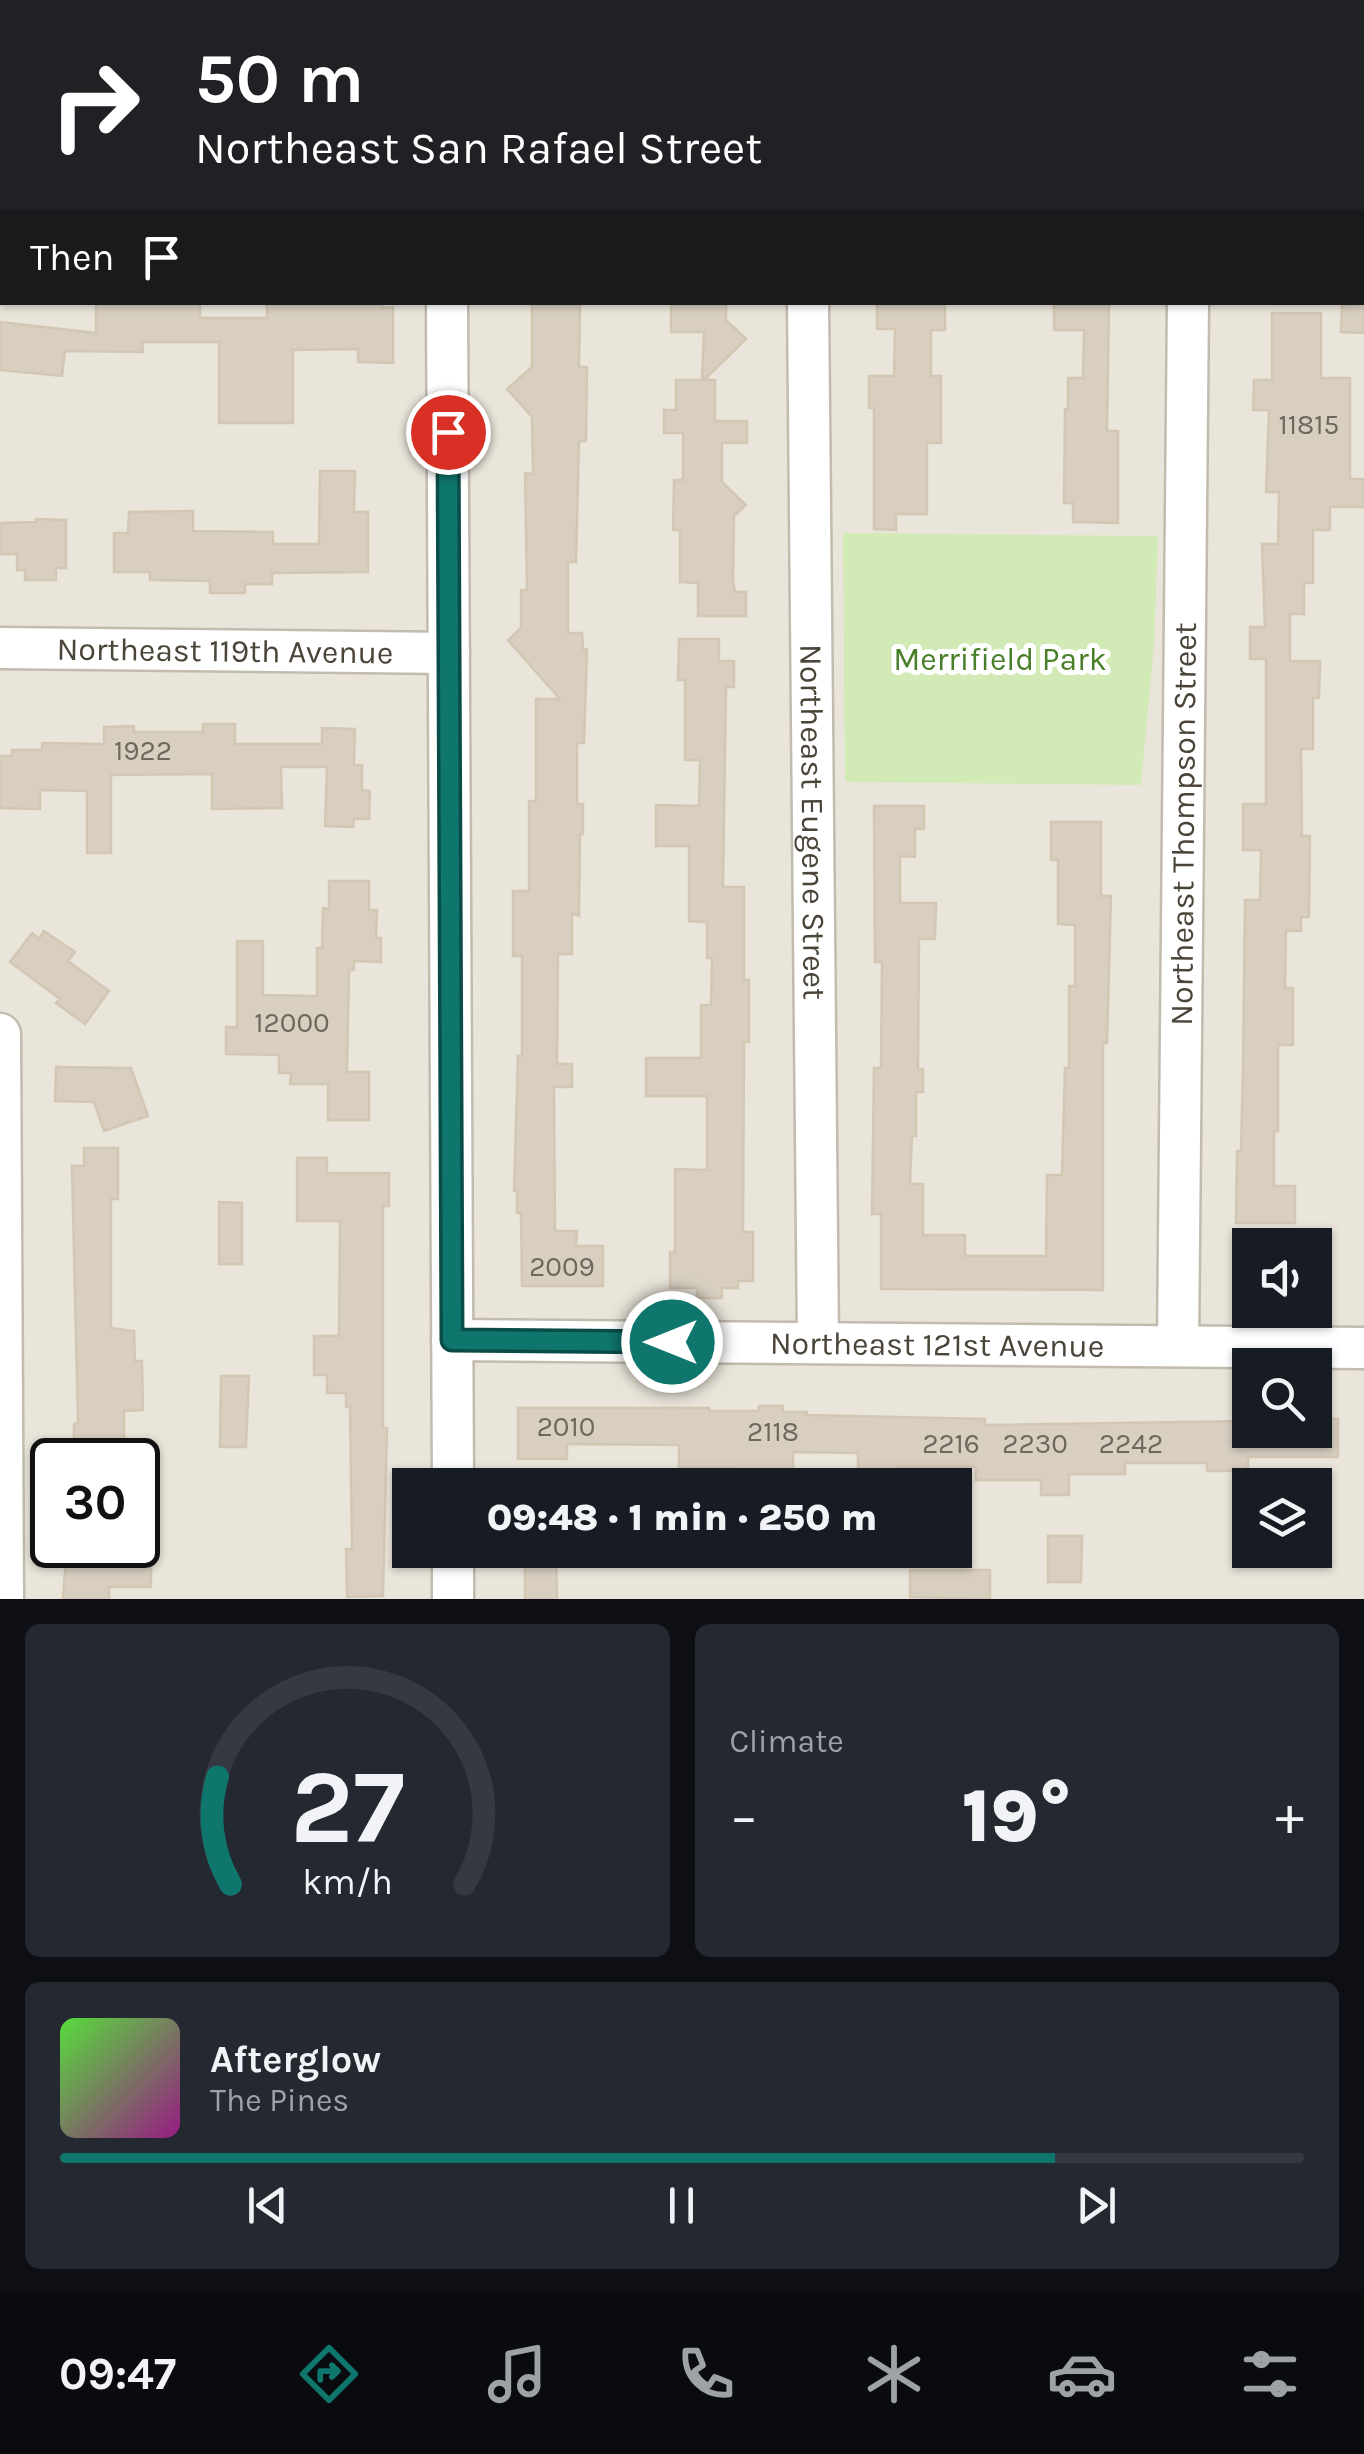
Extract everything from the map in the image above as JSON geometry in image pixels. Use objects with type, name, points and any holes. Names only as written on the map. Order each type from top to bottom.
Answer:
[{"type":"street","points":[[447,305],[452,1468]]},
{"type":"street","name":"Northeast Eugene Street","points":[[808,305],[818,1343]]},
{"type":"street","name":"Northeast Thompson Street","points":[[1178,1346],[1188,305]]},
{"type":"street","name":"Northeast 119th Avenue","points":[[0,648],[449,653]]},
{"type":"street","points":[[1,1034],[3,1599]]},
{"type":"street","name":"Northeast 121st Avenue","points":[[452,1340],[1364,1348]]},
{"type":"street","points":[[452,1568],[453,1599]]},
{"type":"shaded area","points":[[0,305],[1364,305],[1364,1599],[0,1599]]},
{"type":"green space","name":"Merrifield Park","points":[[843,533],[1158,536],[1154,644],[1141,785],[845,782]]},
{"type":"building","points":[[96,305],[200,305],[200,318],[267,318],[267,305],[382,305],[382,308],[393,307],[393,363],[358,362],[358,349],[293,350],[293,423],[219,423],[219,342],[142,342],[143,352],[65,351],[62,376],[0,370],[0,322],[96,333]]},
{"type":"building","points":[[532,305],[580,305],[579,367],[587,367],[586,441],[579,441],[576,562],[568,562],[568,633],[582,633],[583,649],[587,649],[584,743],[577,743],[577,804],[583,804],[583,834],[579,916],[572,913],[572,954],[558,954],[557,1064],[572,1064],[572,1087],[554,1087],[555,1231],[577,1231],[576,1246],[603,1246],[603,1286],[522,1286],[521,1213],[517,1213],[514,1191],[518,1056],[522,1056],[522,956],[513,956],[513,891],[529,891],[529,801],[536,801],[536,699],[560,699],[508,640],[521,628],[521,590],[527,590],[525,473],[533,474],[532,417],[507,389],[532,367]]},
{"type":"building","points":[[671,305],[726,305],[726,320],[746,339],[704,380],[715,380],[715,421],[747,421],[747,443],[722,443],[722,482],[746,505],[734,516],[733,580],[735,592],[746,592],[746,616],[698,616],[698,583],[680,582],[680,530],[673,530],[674,480],[683,480],[683,433],[664,433],[664,410],[676,410],[676,380],[702,380],[704,332],[671,332]]},
{"type":"building","points":[[877,305],[945,305],[945,330],[931,330],[931,376],[941,376],[941,443],[927,443],[927,514],[896,514],[896,530],[874,529],[874,408],[869,408],[869,376],[894,376],[895,329],[877,329]]},
{"type":"building","points":[[1054,305],[1109,305],[1107,431],[1118,431],[1118,523],[1073,522],[1073,503],[1064,503],[1068,378],[1083,378],[1084,330],[1054,330]]},
{"type":"building","points":[[1342,305],[1363,305],[1364,333],[1341,332]]},
{"type":"building","points":[[1272,313],[1321,313],[1321,378],[1350,378],[1350,479],[1364,479],[1364,507],[1330,507],[1330,530],[1313,530],[1313,583],[1304,583],[1304,614],[1290,614],[1290,661],[1320,661],[1319,698],[1313,698],[1313,749],[1301,749],[1302,836],[1310,836],[1309,917],[1301,917],[1301,931],[1286,931],[1285,988],[1293,988],[1293,1045],[1278,1045],[1278,1131],[1274,1131],[1274,1186],[1295,1186],[1295,1223],[1236,1223],[1245,900],[1260,900],[1261,850],[1243,850],[1243,804],[1266,804],[1266,659],[1250,659],[1250,627],[1265,627],[1262,544],[1278,544],[1279,492],[1266,492],[1269,410],[1253,410],[1254,380],[1272,380]]},
{"type":"building","points":[[320,471],[355,471],[354,512],[368,512],[368,572],[272,573],[272,584],[245,584],[245,593],[210,593],[210,581],[150,580],[150,572],[114,572],[114,533],[128,533],[129,512],[193,511],[193,531],[273,532],[273,544],[319,544]]},
{"type":"building","points":[[66,520],[66,568],[56,568],[56,580],[25,580],[25,570],[17,570],[17,554],[0,554],[0,523]]},
{"type":"building","points":[[679,639],[719,639],[719,661],[734,661],[734,687],[726,687],[723,887],[744,887],[749,1042],[744,1042],[743,1232],[753,1232],[753,1281],[738,1281],[738,1288],[722,1288],[722,1298],[697,1298],[697,1288],[670,1288],[670,1252],[675,1252],[675,1169],[707,1170],[707,1096],[646,1096],[646,1058],[701,1058],[701,1005],[711,1005],[712,958],[707,958],[707,922],[689,921],[689,846],[656,846],[656,805],[699,806],[700,760],[685,760],[685,680],[678,680]]},
{"type":"building","points":[[203,724],[235,724],[235,744],[322,744],[322,728],[355,729],[354,765],[362,765],[362,790],[370,791],[369,819],[354,819],[353,827],[325,826],[327,767],[281,767],[282,808],[212,809],[212,774],[111,775],[111,853],[87,853],[87,791],[40,790],[40,809],[0,808],[0,756],[12,756],[12,750],[42,750],[42,743],[104,744],[104,727],[134,726],[134,732],[203,732]]},
{"type":"building","points":[[874,806],[924,806],[924,829],[915,829],[915,857],[900,856],[900,903],[936,903],[935,939],[919,939],[918,1069],[923,1069],[923,1092],[916,1092],[910,1184],[923,1184],[923,1235],[965,1235],[965,1256],[1046,1256],[1047,1175],[1062,1175],[1065,1068],[1069,1068],[1069,986],[1075,986],[1075,925],[1058,924],[1058,860],[1051,860],[1051,822],[1101,822],[1101,896],[1111,896],[1107,1043],[1103,1043],[1103,1290],[881,1289],[881,1214],[872,1214],[874,1068],[881,1068],[882,962],[875,962]]},
{"type":"building","points":[[329,881],[369,881],[369,910],[377,910],[376,938],[381,938],[381,962],[354,961],[354,970],[349,970],[347,1072],[369,1072],[369,1120],[328,1120],[328,1084],[290,1084],[291,1073],[279,1073],[279,1055],[226,1054],[226,1027],[237,1027],[237,941],[263,941],[263,995],[317,996],[317,948],[322,948],[323,908],[329,909]]},
{"type":"building","points":[[44,931],[75,952],[68,961],[109,991],[85,1024],[56,1003],[60,999],[10,962],[32,933],[39,939]]},
{"type":"building","points":[[56,1067],[131,1068],[148,1116],[104,1131],[94,1102],[55,1101]]},
{"type":"building","points":[[84,1148],[118,1148],[118,1199],[111,1199],[111,1328],[134,1331],[135,1361],[142,1361],[143,1410],[124,1411],[124,1438],[74,1438],[74,1424],[78,1423],[72,1166],[84,1166]]},
{"type":"building","points":[[297,1158],[327,1158],[327,1173],[389,1173],[389,1206],[383,1206],[383,1428],[387,1428],[383,1596],[347,1597],[346,1549],[352,1549],[350,1407],[346,1407],[346,1393],[327,1393],[327,1375],[314,1375],[314,1336],[339,1336],[340,1221],[297,1221]]},
{"type":"building","points":[[219,1202],[242,1203],[242,1264],[219,1264]]},
{"type":"building","points":[[221,1376],[249,1376],[246,1447],[220,1447]]},
{"type":"building","points":[[759,1406],[783,1406],[783,1412],[807,1415],[985,1419],[985,1425],[1232,1421],[1232,1448],[1332,1448],[1332,1419],[1338,1419],[1338,1457],[1248,1457],[1248,1468],[1232,1471],[1207,1471],[1207,1463],[1125,1463],[1125,1474],[1069,1474],[1069,1495],[1041,1495],[1041,1480],[976,1480],[976,1467],[858,1468],[858,1453],[793,1452],[793,1468],[679,1468],[679,1445],[567,1444],[567,1459],[518,1459],[518,1408],[759,1411]]},
{"type":"building","points":[[1048,1536],[1082,1536],[1081,1582],[1048,1582]]},
{"type":"building","points":[[65,1568],[151,1568],[151,1587],[109,1587],[109,1599],[63,1599]]},
{"type":"building","points":[[525,1568],[556,1568],[557,1599],[525,1599]]},
{"type":"building","points":[[910,1570],[990,1570],[990,1599],[910,1597]]},
{"type":"route","points":[[448,432],[452,1340],[672,1342]]}]
